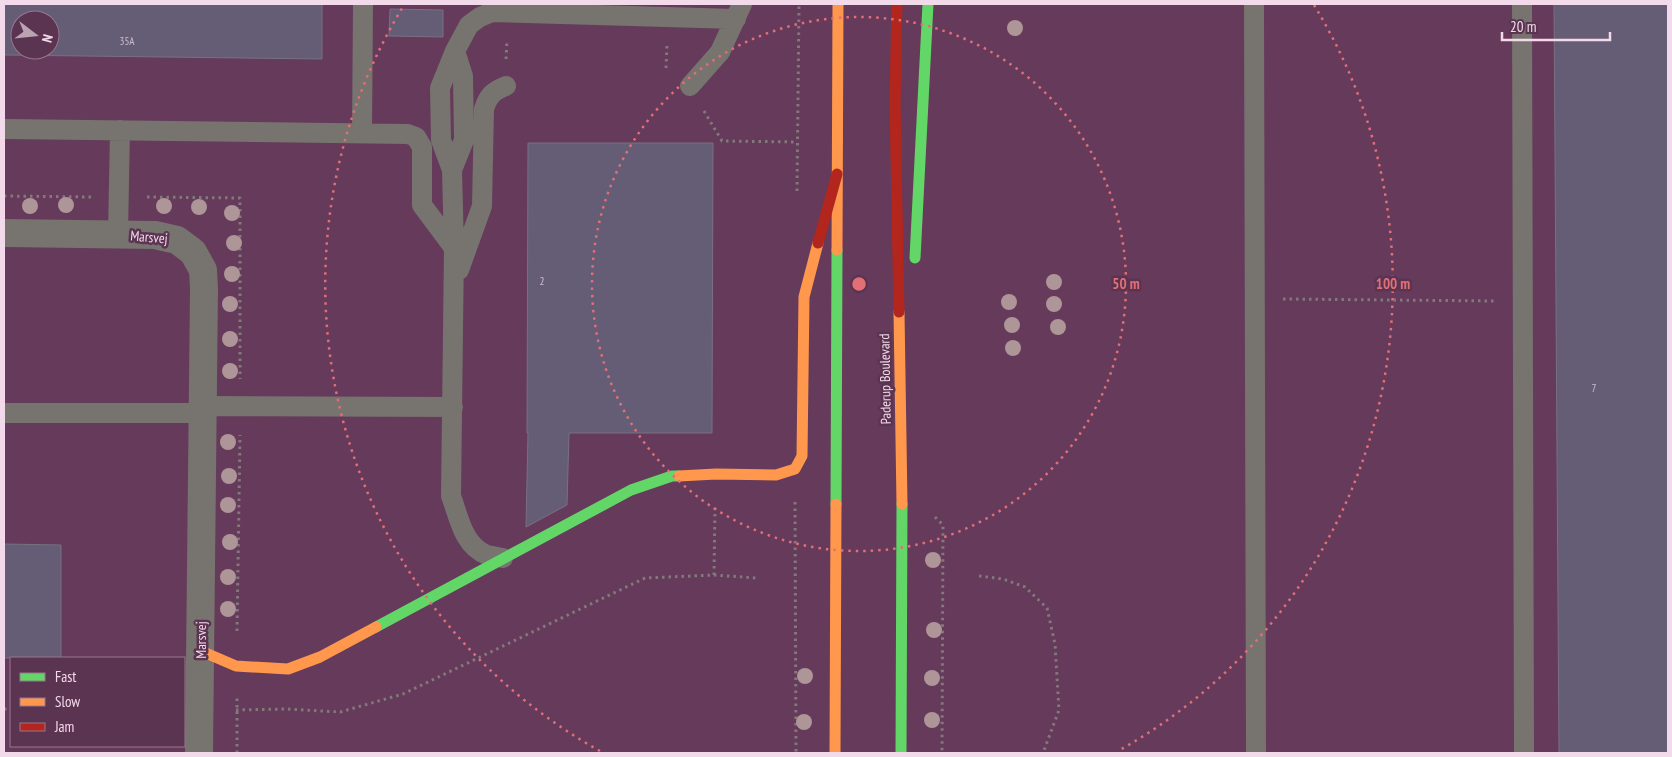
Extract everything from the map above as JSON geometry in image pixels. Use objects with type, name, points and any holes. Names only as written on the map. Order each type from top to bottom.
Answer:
[{"type":"street","points":[[835,753],[838,4]]},
{"type":"street","name":"Paderup Boulevard","points":[[896,4],[902,484],[901,753]]},
{"type":"street","points":[[914,269],[928,4]]},
{"type":"street","points":[[201,652],[236,666],[288,669],[320,657],[631,490],[672,476],[716,474],[776,476],[795,469],[802,456],[804,297],[837,174]]},
{"type":"street","name":"Marsvej","points":[[4,232],[155,235],[177,240],[193,252],[203,270],[199,753]]},
{"type":"street","points":[[902,484],[910,338]]},
{"type":"lane","points":[[362,133],[363,4]]},
{"type":"lane","points":[[1254,4],[1256,753]]},
{"type":"lane","points":[[1522,4],[1524,753]]},
{"type":"lane","points":[[503,558],[487,554],[474,547],[465,534],[451,496],[454,284],[452,170],[464,140],[463,76],[455,51],[469,25],[480,17],[492,12],[739,11],[720,52],[690,86]]},
{"type":"lane","points":[[454,284],[482,206],[484,109],[487,99],[494,91],[506,86]]},
{"type":"lane","points":[[4,129],[408,134],[416,137],[422,147],[422,205],[454,248]]},
{"type":"lane","points":[[118,234],[120,130]]},
{"type":"lane","points":[[4,413],[453,407]]},
{"type":"path","points":[[499,12],[507,40],[506,86]]},
{"type":"path","points":[[690,86],[722,141],[797,142]]},
{"type":"path","points":[[1255,299],[1523,301]]},
{"type":"path","points":[[902,484],[943,525],[942,753]]},
{"type":"path","points":[[714,575],[715,501]]},
{"type":"path","points":[[200,710],[287,709],[340,712],[402,694],[645,578],[714,575],[757,578]]},
{"type":"path","points":[[979,576],[1003,579],[1024,587],[1046,608],[1055,644],[1059,710],[1043,753]]},
{"type":"shaded area","points":[[4,4],[1668,4],[1668,753],[4,753]]},
{"type":"building","points":[[4,4],[322,4],[322,59],[60,56],[60,10],[10,10],[10,55],[4,55]]},
{"type":"building","points":[[1554,4],[1668,4],[1668,753],[1559,753]]},
{"type":"building","points":[[390,9],[443,10],[443,37],[389,36]]},
{"type":"building","points":[[528,143],[713,143],[712,433],[569,433],[567,505],[526,527],[528,433]]},
{"type":"building","points":[[4,544],[61,545],[61,657],[4,658]]},
{"type":"traffic: fast","points":[[915,258],[928,4]]},
{"type":"traffic: fast","points":[[836,504],[837,250]]},
{"type":"traffic: fast","points":[[376,627],[631,490],[672,476],[679,476]]},
{"type":"traffic: fast","points":[[901,753],[902,504]]},
{"type":"traffic: slow","points":[[837,250],[838,4]]},
{"type":"traffic: slow","points":[[679,476],[716,474],[776,475],[795,469],[802,456],[804,297],[818,243]]},
{"type":"traffic: slow","points":[[899,312],[902,504]]},
{"type":"traffic: slow","points":[[835,753],[836,504]]},
{"type":"traffic: slow","points":[[201,651],[236,666],[288,669],[320,657],[376,627]]},
{"type":"traffic: jam","points":[[897,4],[895,102],[899,312]]},
{"type":"traffic: jam","points":[[818,243],[837,174]]}]
